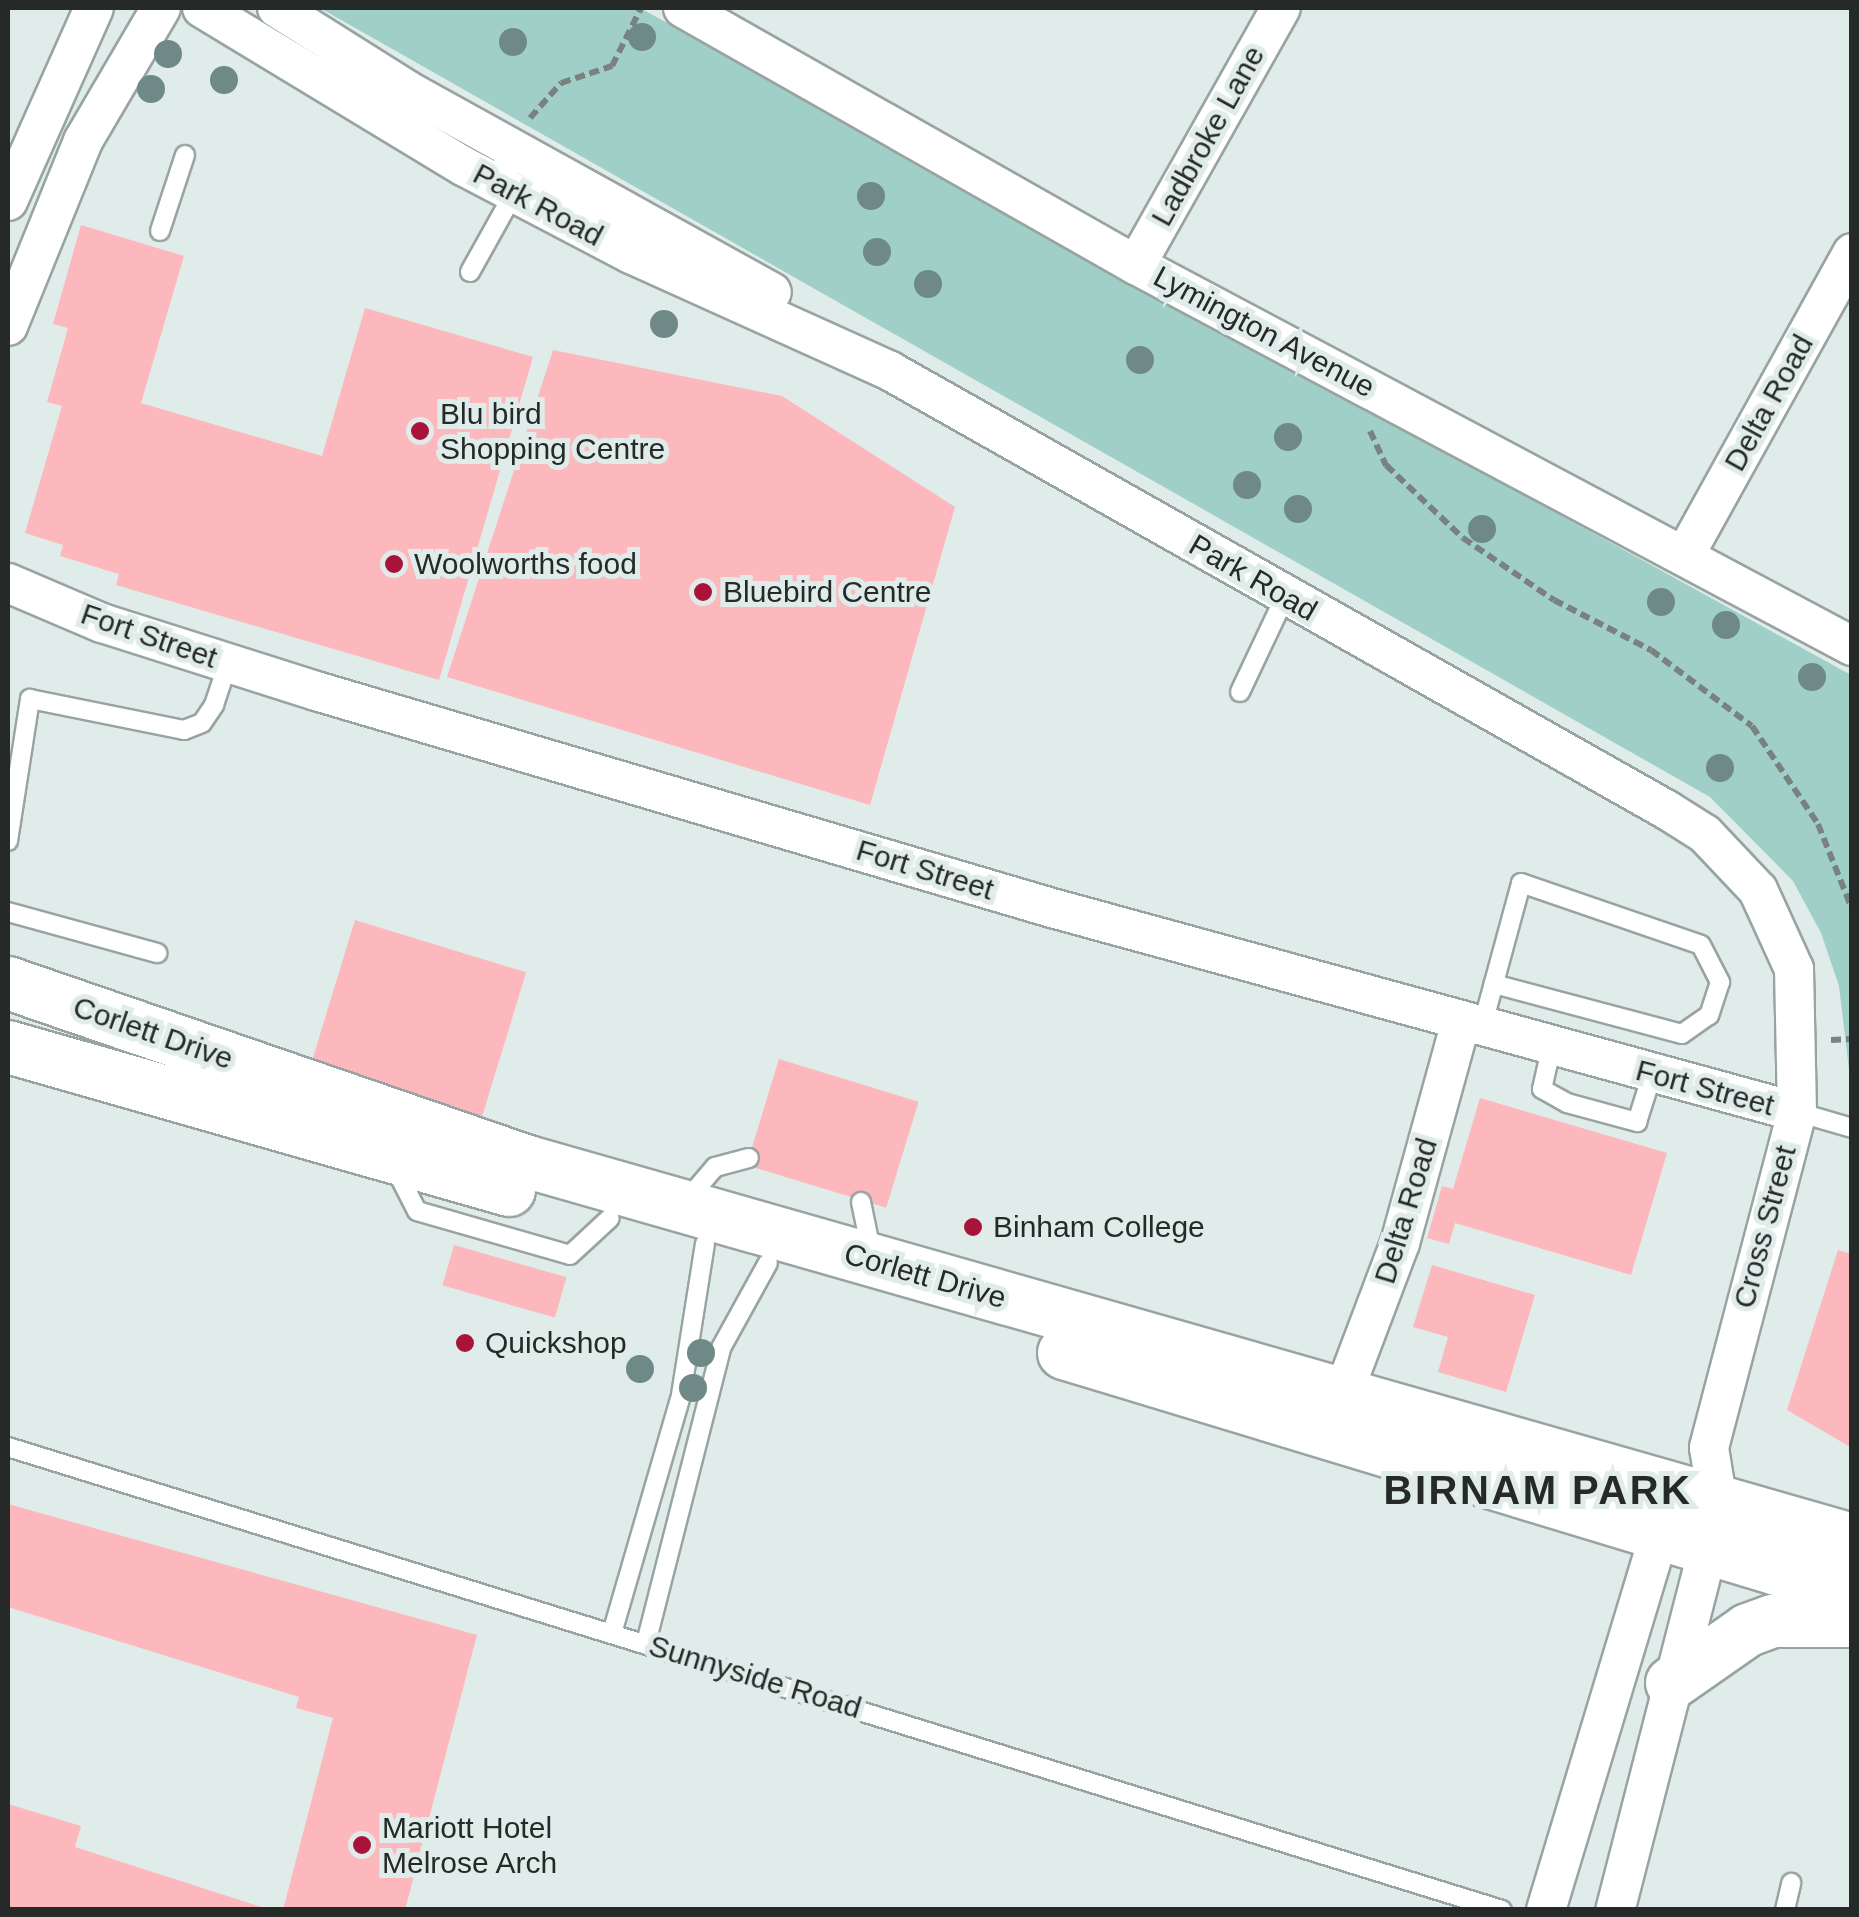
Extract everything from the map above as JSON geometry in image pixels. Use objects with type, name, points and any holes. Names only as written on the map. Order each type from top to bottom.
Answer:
[{"type":"main road","name":"Corlett Drive","points":[[8,983],[528,1162],[693,1225],[768,1263],[1690,1518],[1852,1540]]},
{"type":"main road","name":"Corlett Drive","points":[[8,1047],[610,1218],[693,1225],[872,1261],[1342,1399],[1690,1518],[1852,1592]]},
{"type":"main road","points":[[1672,1684],[1748,1630],[1773,1621],[1852,1622]]},
{"type":"street","points":[[10,186],[94,8]]},
{"type":"street","points":[[8,326],[83,142],[161,8]]},
{"type":"street","name":"Park Road","points":[[202,8],[514,193],[631,254],[801,319]]},
{"type":"street","name":"Park Road","points":[[277,8],[801,319],[1565,753]]},
{"type":"street","name":"Lymington Avenue","points":[[683,8],[1136,265],[1686,553],[1852,646]]},
{"type":"street","name":"Ladbroke Lane","points":[[1136,265],[1280,8]]},
{"type":"street","name":"Delta Road","points":[[1686,553],[1852,253]]},
{"type":"street","name":"Fort Street","points":[[8,583],[102,623],[228,663],[1472,1024],[1797,1112]]},
{"type":"street","name":"Cross Street","points":[[1546,1910],[1690,1518],[1797,1112],[1794,970],[1758,890],[1705,834],[1565,753]]},
{"type":"street","name":"Delta Road","points":[[1342,1399],[1400,1243],[1472,1024]]},
{"type":"street","name":"Cross Street","points":[[1616,1910],[1672,1684],[1690,1518]]},
{"type":"lane","points":[[470,272],[514,193],[502,144]]},
{"type":"lane","points":[[160,231],[185,155]]},
{"type":"lane","points":[[1240,692],[1285,597]]},
{"type":"lane","points":[[8,841],[30,699],[184,730],[202,722],[214,706],[228,663]]},
{"type":"lane","points":[[1472,1024],[1494,984],[1521,883],[1701,945],[1720,982],[1710,1014],[1682,1034],[1494,984]]},
{"type":"lane","points":[[8,912],[156,953]]},
{"type":"lane","points":[[1552,1045],[1542,1089],[1567,1103],[1637,1122],[1652,1075]]},
{"type":"lane","name":"Fort Street","points":[[1797,1112],[1852,1128]]},
{"type":"lane","points":[[612,1633],[681,1395],[693,1225],[715,1166],[748,1158]]},
{"type":"lane","points":[[860,1202],[872,1261]]},
{"type":"lane","points":[[646,1643],[721,1348],[768,1263]]},
{"type":"lane","name":"Sunnyside Road","points":[[8,1447],[1502,1910]]},
{"type":"lane","points":[[1785,1910],[1792,1883]]},
{"type":"path","points":[[502,144],[542,98],[562,83],[612,66],[641,8]]},
{"type":"path","points":[[1366,385],[1371,434],[1386,465],[1463,538],[1554,600],[1651,650],[1752,726],[1818,824],[1852,909]]},
{"type":"shaded area","points":[[320,8],[640,8],[1851,675],[1851,1086],[1839,986],[1821,933],[1793,881],[1710,797]]},
{"type":"building","name":"Blu bird Shopping Centre","points":[[81,225],[184,256],[141,403],[322,456],[365,308],[533,357],[439,680],[116,585],[119,574],[60,556],[63,545],[25,533],[62,406],[47,402],[68,328],[53,324]]},
{"type":"building","name":"Bluebird Centre","points":[[553,350],[782,396],[955,507],[870,805],[447,677]]},
{"type":"building","points":[[355,920],[526,972],[478,1130],[307,1078]]},
{"type":"building","points":[[779,1059],[919,1102],[886,1208],[747,1165]]},
{"type":"building","points":[[1480,1098],[1667,1153],[1631,1275],[1455,1223],[1449,1244],[1427,1238],[1442,1186],[1453,1189]]},
{"type":"building","points":[[454,1245],[566,1277],[555,1318],[442,1285]]},
{"type":"building","points":[[1838,1250],[1852,1254],[1852,1448],[1787,1410]]},
{"type":"building","points":[[1432,1265],[1535,1295],[1506,1392],[1438,1372],[1448,1337],[1413,1327]]},
{"type":"building","points":[[8,1504],[477,1635],[405,1910],[283,1910],[333,1718],[296,1708],[299,1697],[8,1607]]},
{"type":"building","points":[[8,1804],[81,1826],[75,1847],[271,1910],[8,1910]]},
{"type":"place","name":"Blu bird Shopping Centre","points":[[420,431]]},
{"type":"place","name":"Woolworths food","points":[[394,564]]},
{"type":"place","name":"Bluebird Centre","points":[[703,592]]},
{"type":"place","name":"Binham College","points":[[973,1227]]},
{"type":"place","name":"Quickshop","points":[[465,1343]]},
{"type":"place","name":"Mariott Hotel Melrose Arch","points":[[362,1845]]},
{"type":"district","name":"BIRNAM PARK","points":[[1538,1490]]}]
